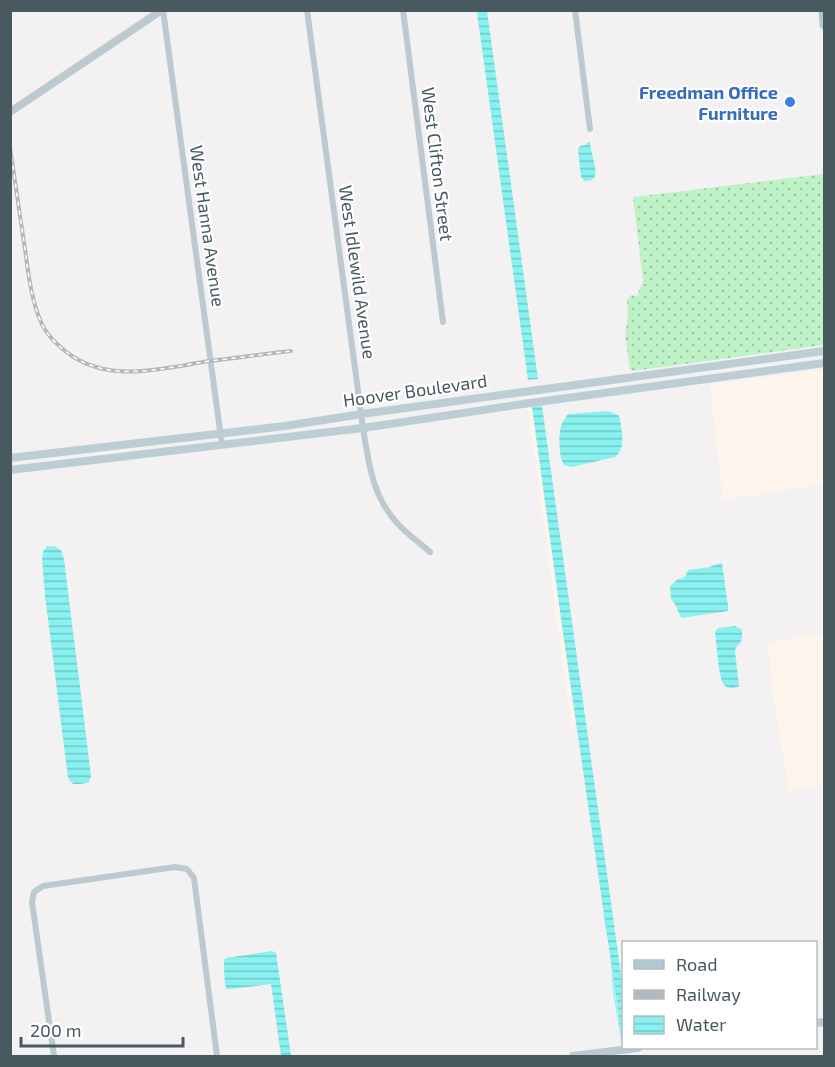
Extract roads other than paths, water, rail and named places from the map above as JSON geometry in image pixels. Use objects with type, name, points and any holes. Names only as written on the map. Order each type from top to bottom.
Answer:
[{"type":"main road","points":[[823,10],[825,25]]},
{"type":"main road","name":"Hoover Boulevard","points":[[10,458],[285,426],[825,351]]},
{"type":"main road","name":"Hoover Boulevard","points":[[10,470],[363,428],[825,363]]},
{"type":"street","points":[[10,112],[162,10]]},
{"type":"street","name":"West Hanna Avenue","points":[[162,10],[222,445]]},
{"type":"street","name":"West Idlewild Avenue","points":[[307,10],[363,428],[372,478],[380,498],[398,524],[430,552]]},
{"type":"street","name":"West Clifton Street","points":[[403,10],[443,322]]},
{"type":"street","points":[[575,10],[590,129]]},
{"type":"street","points":[[54,1056],[32,902],[34,892],[43,886],[175,867],[186,869],[194,878],[217,1056]]},
{"type":"street","points":[[573,1056],[627,1049]]},
{"type":"water","points":[[478,11],[487,11],[538,379],[528,380]]},
{"type":"water","points":[[590,142],[595,175],[592,180],[584,181],[581,177],[578,149]]},
{"type":"water","points":[[542,406],[622,982],[622,1038],[563,633],[532,407]]},
{"type":"water","points":[[608,411],[620,418],[622,444],[619,453],[615,457],[571,467],[564,465],[560,452],[560,436],[562,423],[568,414]]},
{"type":"water","points":[[47,546],[54,546],[61,550],[64,559],[91,777],[89,782],[81,784],[73,784],[68,778],[45,595],[42,560]]},
{"type":"water","points":[[722,563],[728,611],[681,618],[671,599],[670,586],[684,577],[688,570]]},
{"type":"water","points":[[735,626],[742,630],[742,640],[735,651],[739,686],[731,688],[724,685],[722,681],[715,633],[719,628]]},
{"type":"water","points":[[272,951],[276,953],[291,1056],[281,1056],[271,984],[226,989],[224,978],[226,958]]},
{"type":"waterway","points":[[604,915],[607,931]]},
{"type":"waterway","points":[[612,965],[622,1041]]},
{"type":"railway","points":[[10,148],[34,303],[47,332],[67,353],[104,369],[139,371],[291,351]]},
{"type":"place","name":"Freedman Office Furniture","points":[[790,102]]}]
